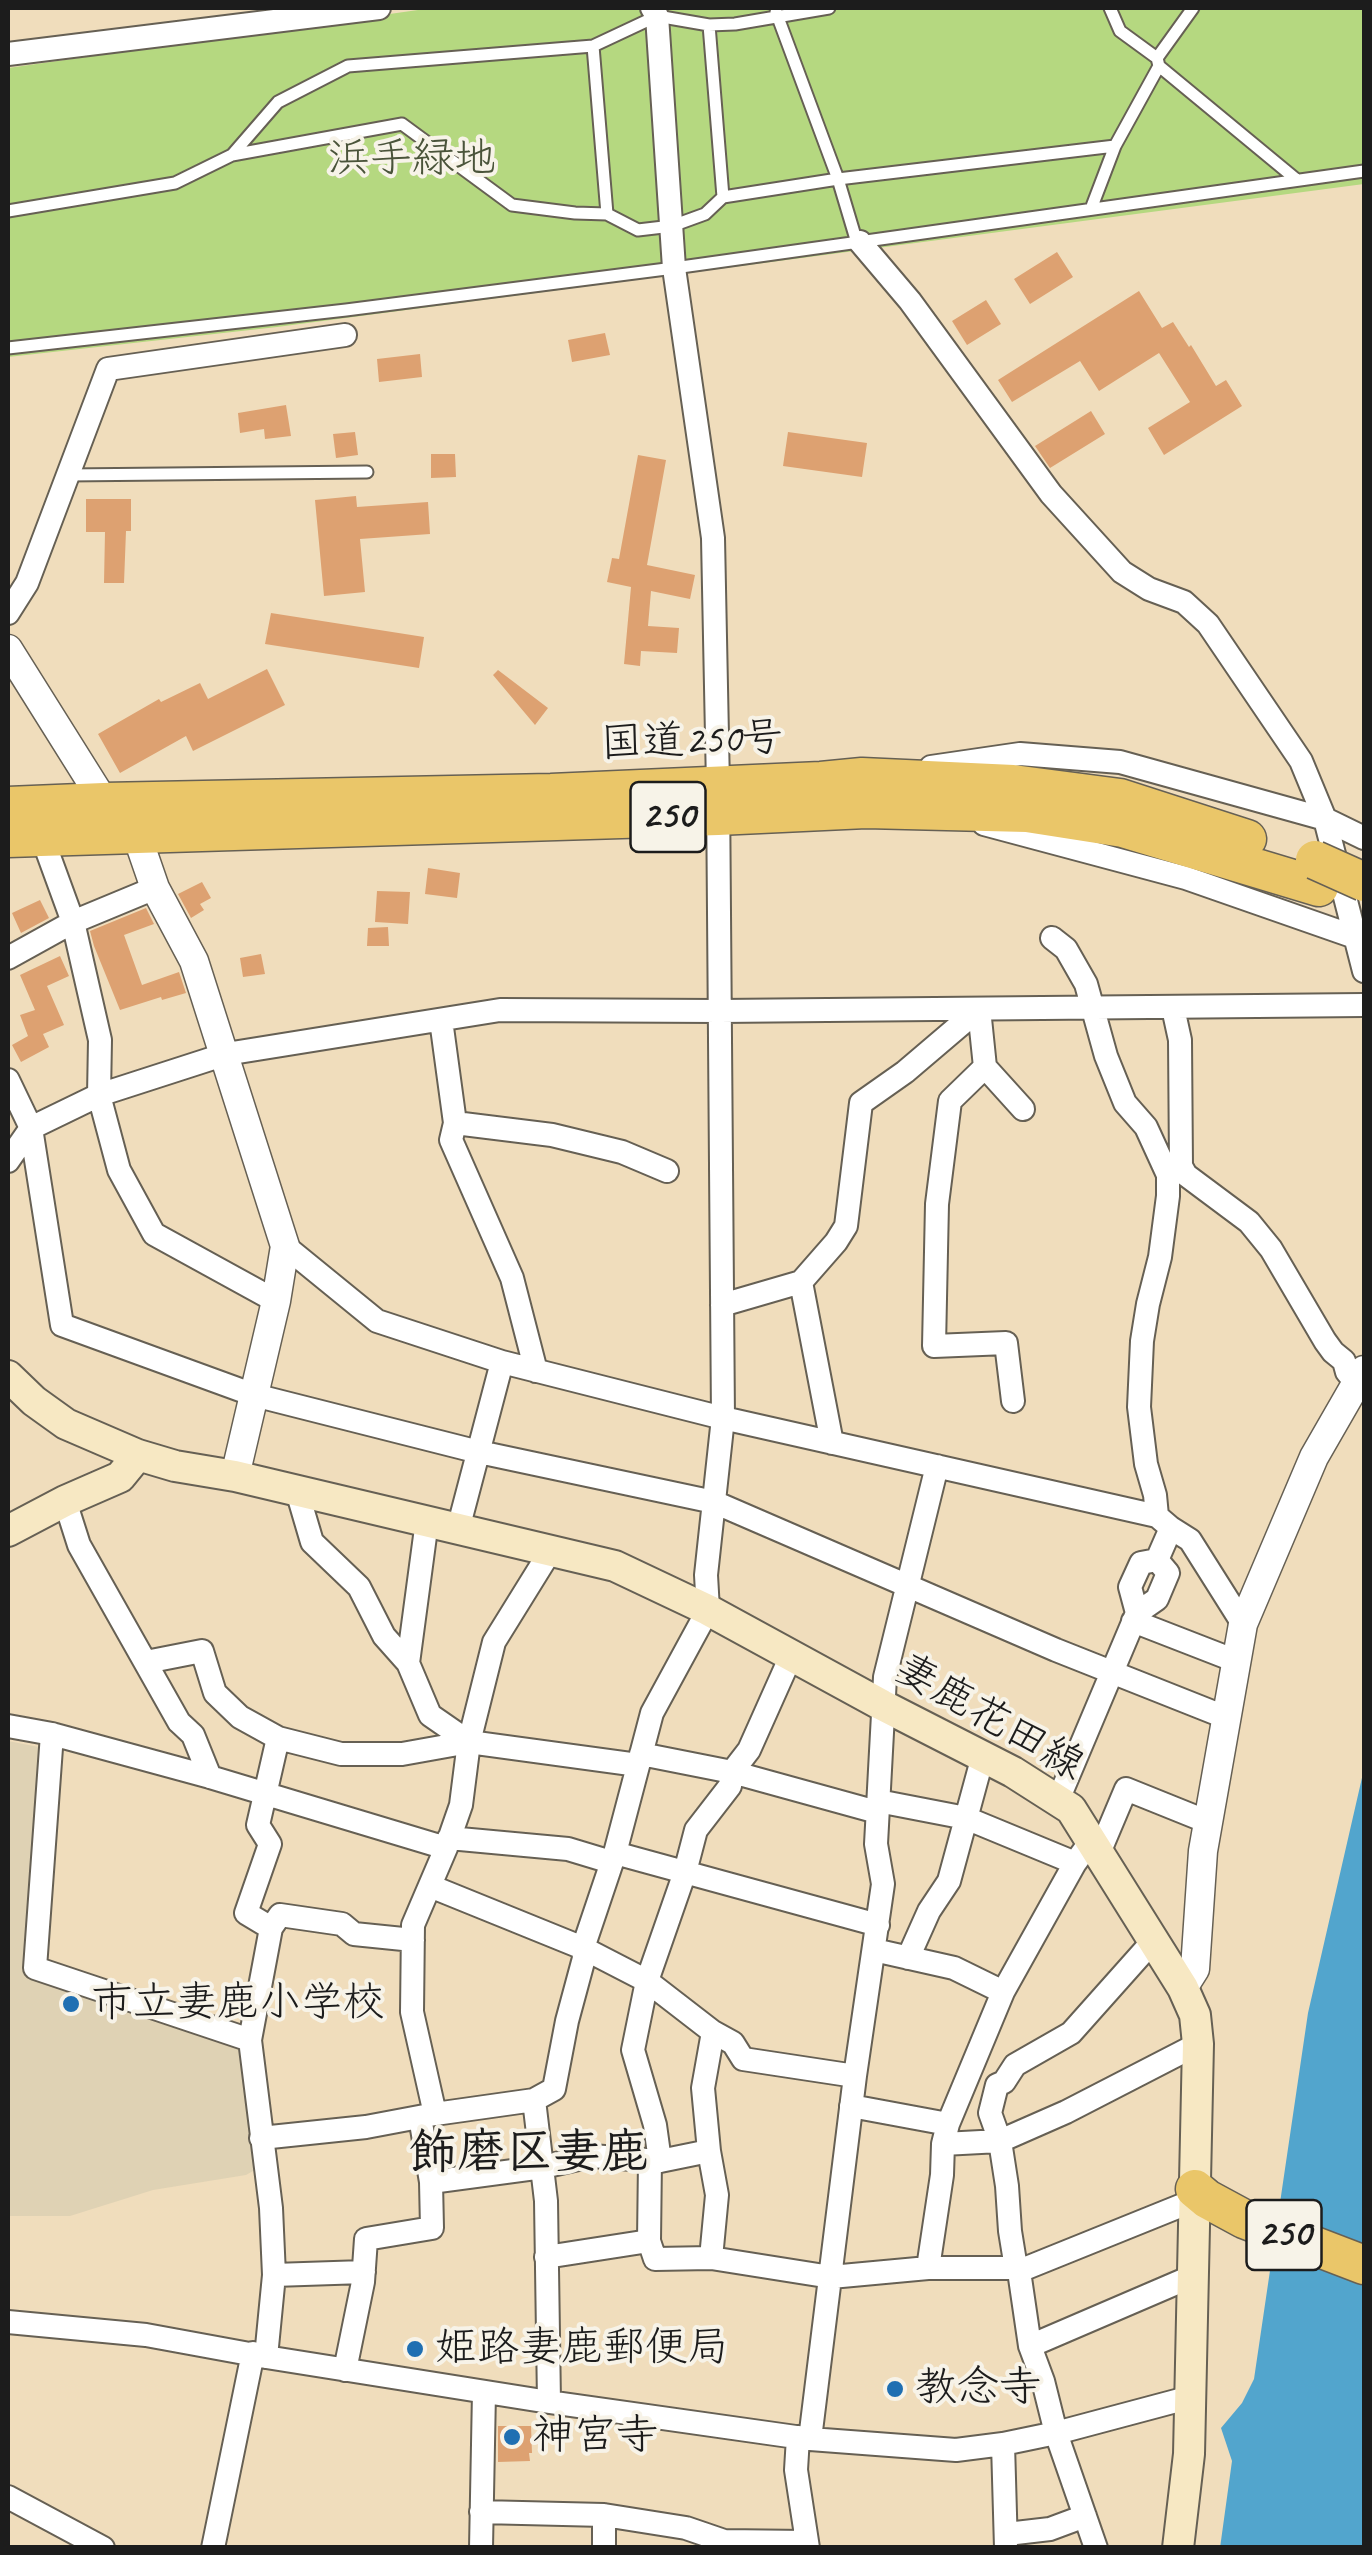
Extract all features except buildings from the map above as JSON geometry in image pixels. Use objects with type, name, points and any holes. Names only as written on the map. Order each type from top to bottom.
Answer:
[{"type":"highway","name":"国道250号","points":[[25,838],[718,801],[862,777],[1013,784],[1120,798],[1317,874],[1360,922]]},
{"type":"highway","name":"国道250号","points":[[8,806],[551,793],[1027,813],[1124,828],[1364,882]]},
{"type":"highway","name":"250","points":[[1195,2195],[1244,2219],[1364,2265]]},
{"type":"main road","name":"妻鹿花田線","points":[[8,1376],[66,1424],[138,1455],[615,1566],[708,1610],[882,1706],[1014,1772],[1072,1810],[1088,1852],[1153,1941],[1196,2016],[1191,2397],[1178,2548]]},
{"type":"main road","points":[[8,1531],[120,1477],[138,1455]]},
{"type":"street","points":[[8,54],[379,8]]},
{"type":"street","points":[[261,2138],[366,2127],[534,2100],[554,2089],[584,1948],[652,1713],[708,1610],[706,1575],[723,1418],[713,538],[674,268],[655,12]]},
{"type":"street","points":[[860,242],[910,300],[1051,494],[1122,572],[1150,589],[1184,602],[1208,624],[1301,761],[1360,922],[1364,971]]},
{"type":"street","points":[[8,613],[27,583],[108,368],[345,335]]},
{"type":"street","points":[[8,649],[104,802],[136,833],[155,888],[194,961],[284,1246],[276,1301],[235,1476]]},
{"type":"street","points":[[862,777],[1020,754],[1120,762],[1325,819],[1364,838]]},
{"type":"street","points":[[932,810],[1360,922]]},
{"type":"street","points":[[25,838],[73,922],[100,1040],[99,1095],[119,1170],[154,1234],[276,1301]]},
{"type":"street","points":[[8,958],[73,922],[155,888]]},
{"type":"street","points":[[1052,938],[1066,949],[1086,984],[1106,1056],[1125,1103],[1146,1127],[1168,1175],[1160,1256],[1142,1341],[1139,1406],[1146,1464],[1164,1522],[1157,1560],[1141,1563],[1130,1587],[1135,1617],[1058,1800]]},
{"type":"street","points":[[8,1162],[32,1128],[99,1095],[226,1054],[500,1010],[1364,1005]]},
{"type":"street","points":[[1173,1008],[1180,1040],[1182,1166],[1186,1175],[1250,1222],[1271,1249],[1325,1341],[1344,1360],[1347,1372],[1361,1377],[1314,1457],[1243,1624],[1203,1851],[1196,1969],[1183,1988]]},
{"type":"street","points":[[979,1009],[986,1067],[1023,1110]]},
{"type":"street","points":[[722,1304],[801,1282],[836,1242],[846,1226],[861,1103],[905,1072],[979,1009]]},
{"type":"street","points":[[441,1020],[454,1124],[451,1140],[512,1278],[536,1371]]},
{"type":"street","points":[[986,1067],[950,1101],[937,1204],[934,1346],[1006,1343],[1013,1401]]},
{"type":"street","points":[[8,1080],[32,1128],[62,1325],[254,1396],[479,1452],[714,1502],[1225,1717]]},
{"type":"street","points":[[454,1124],[552,1135],[622,1152],[667,1170]]},
{"type":"street","points":[[284,1246],[377,1321],[502,1362],[1164,1522],[1190,1540],[1243,1624]]},
{"type":"street","points":[[801,1282],[832,1442]]},
{"type":"street","points":[[458,1528],[502,1362]]},
{"type":"street","points":[[481,2512],[604,2514],[684,2538],[807,2545],[796,2470],[830,2278],[854,2076],[883,1884],[876,1844],[885,1677],[938,1466]]},
{"type":"street","points":[[297,1491],[312,1542],[360,1587],[384,1636],[408,1664],[430,1715],[468,1742]]},
{"type":"street","points":[[65,1501],[79,1545],[180,1722],[193,1735],[210,1777]]},
{"type":"street","points":[[408,1664],[427,1522]]},
{"type":"street","points":[[345,2370],[364,2272],[366,2238],[432,2228],[428,2115],[412,2012],[413,1925],[461,1805],[468,1742],[494,1642],[551,1550]]},
{"type":"street","points":[[1135,1617],[1236,1661]]},
{"type":"street","points":[[146,1662],[202,1651],[214,1694],[240,1717],[278,1738],[342,1754],[402,1754],[468,1742],[732,1772],[877,1807],[966,1818],[1088,1852]]},
{"type":"street","points":[[791,1656],[749,1750],[732,1772],[730,1786],[696,1830],[647,1982],[632,2050],[655,2125],[649,2240],[655,2259],[711,2258],[830,2278],[928,2268],[1018,2269],[1195,2195]]},
{"type":"street","points":[[8,1726],[52,1734],[448,1843],[568,1848],[685,1872],[878,1925]]},
{"type":"street","points":[[52,1734],[35,1968],[250,2040]]},
{"type":"street","points":[[271,1928],[246,1913],[270,1844],[258,1825],[278,1738]]},
{"type":"street","points":[[908,1958],[948,1880],[982,1756]]},
{"type":"street","points":[[928,2268],[946,2134],[1003,1992],[1126,1789],[1208,1822]]},
{"type":"street","points":[[430,1886],[584,1948],[647,1982],[733,2043],[743,2058],[854,2076]]},
{"type":"street","points":[[212,2548],[260,2355],[274,2275],[271,2208],[250,2040],[271,1928],[280,1915],[342,1924],[354,1934],[413,1940]]},
{"type":"street","points":[[1096,2548],[1030,2346],[1000,2141],[990,2113],[998,2085],[1015,2065],[1071,2032],[1153,1941]]},
{"type":"street","points":[[874,1950],[954,1968],[1003,1992]]},
{"type":"street","points":[[711,2258],[717,2196],[703,2088],[714,2032]]},
{"type":"street","points":[[851,2106],[946,2134],[1000,2141],[1198,2044]]},
{"type":"street","points":[[973,2066],[1004,2082]]},
{"type":"street","points":[[534,2100],[543,2167],[550,2402]]},
{"type":"street","points":[[431,2182],[543,2167],[590,2156],[655,2160],[709,2151]]},
{"type":"street","points":[[546,2257],[649,2240]]},
{"type":"street","points":[[274,2275],[364,2272]]},
{"type":"street","points":[[1030,2346],[1194,2276]]},
{"type":"street","points":[[8,2322],[146,2335],[484,2392],[804,2438],[956,2450],[1056,2434],[1191,2397]]},
{"type":"street","points":[[480,2548],[484,2392]]},
{"type":"street","points":[[1003,2444],[1006,2541],[1085,2516]]},
{"type":"street","points":[[8,2497],[104,2548]]},
{"type":"street","points":[[604,2514],[604,2548]]},
{"type":"lane","points":[[232,155],[278,102],[348,66],[593,46],[655,12],[709,26],[735,24],[776,11],[829,8]]},
{"type":"lane","points":[[1110,8],[1120,31],[1297,180]]},
{"type":"lane","points":[[1090,209],[1158,62],[1193,8]]},
{"type":"lane","points":[[776,11],[860,242]]},
{"type":"lane","points":[[709,26],[723,197]]},
{"type":"lane","points":[[593,46],[607,214]]},
{"type":"lane","points":[[8,211],[175,183],[232,155],[402,124],[512,204],[607,214],[638,230],[672,226],[706,214],[723,197],[1116,146]]},
{"type":"lane","points":[[8,348],[674,268],[1364,171]]},
{"type":"lane","points":[[67,475],[367,472]]},
{"type":"shaded area","name":"市立妻鹿小学校","points":[[8,1741],[39,1747],[42,1756],[29,1968],[239,2040],[260,2167],[246,2175],[153,2190],[70,2216],[8,2216]]},
{"type":"green space","name":"浜手緑地","points":[[432,8],[1364,8],[1364,184],[277,327],[8,357],[8,68]]},
{"type":"water","points":[[1364,1769],[1364,2547],[1220,2548],[1232,2461],[1221,2428],[1242,2403],[1254,2379],[1308,2013]]},
{"type":"place","name":"市立妻鹿小学校","points":[[71,2004]]},
{"type":"place","name":"姫路妻鹿郵便局","points":[[415,2349]]},
{"type":"place","name":"教念寺","points":[[895,2389]]},
{"type":"place","name":"神宮寺","points":[[512,2437]]},
{"type":"district","name":"飾磨区妻鹿","points":[[529,2154]]}]
